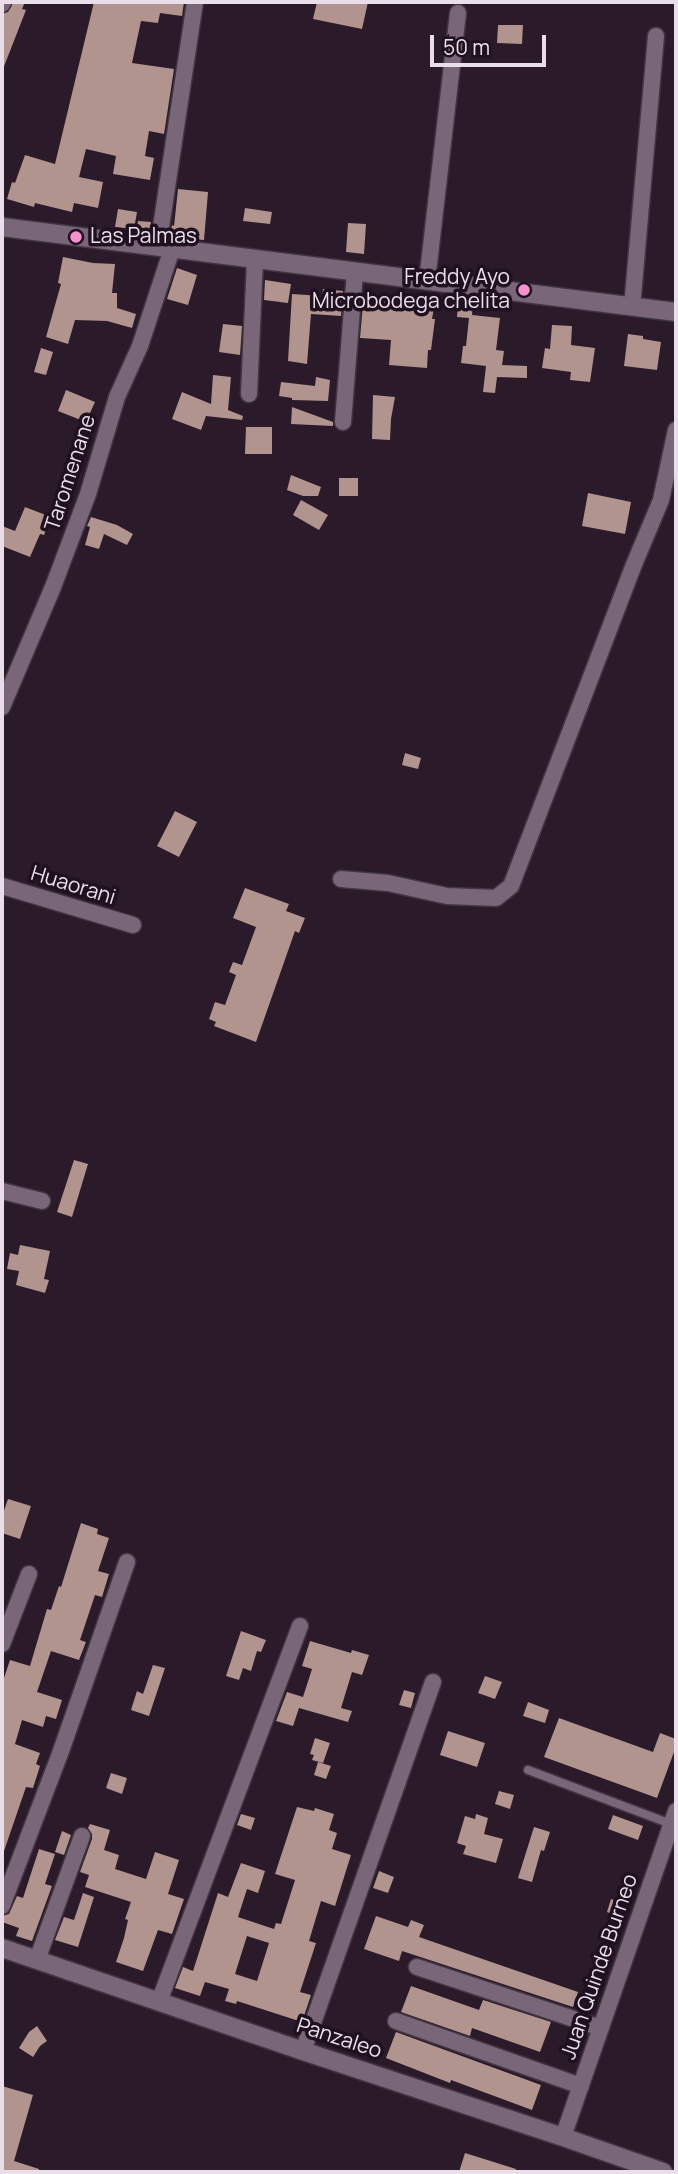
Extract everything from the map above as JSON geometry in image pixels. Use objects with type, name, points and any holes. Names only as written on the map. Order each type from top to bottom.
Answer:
[{"type":"street","name":"Taromenane","points":[[2,707],[53,587],[88,494],[117,397],[140,346],[165,248],[195,2]]},
{"type":"street","points":[[427,281],[458,13]]},
{"type":"street","points":[[632,307],[656,36]]},
{"type":"street","points":[[2,227],[676,313]]},
{"type":"street","points":[[248,394],[255,260]]},
{"type":"street","points":[[343,422],[355,272]]},
{"type":"street","points":[[341,879],[388,883],[446,896],[496,898],[511,886],[618,605],[662,500],[676,430]]},
{"type":"street","name":"Huaorani","points":[[2,886],[132,925]]},
{"type":"street","points":[[2,1191],[42,1201]]},
{"type":"street","points":[[2,1906],[61,1751],[127,1562]]},
{"type":"street","points":[[2,1644],[29,1574]]},
{"type":"street","points":[[159,2002],[300,1626]]},
{"type":"street","points":[[303,2051],[433,1682]]},
{"type":"street","name":"Juan Quinde Burneo","points":[[563,2137],[674,1818]]},
{"type":"street","points":[[37,1960],[82,1836]]},
{"type":"street","name":"Panzaleo","points":[[2,1948],[663,2172]]},
{"type":"street","points":[[417,1967],[601,2028]]},
{"type":"street","points":[[396,2021],[581,2086]]},
{"type":"lane","points":[[528,1770],[674,1818]]},
{"type":"building","points":[[13,2],[25,2],[22,9],[26,10],[3,69],[2,14],[8,12]]},
{"type":"building","points":[[94,2],[184,2],[182,16],[160,13],[158,23],[141,21],[132,63],[174,69],[164,134],[149,131],[145,156],[154,158],[150,180],[113,174],[116,156],[86,149],[79,177],[103,182],[98,208],[74,203],[72,212],[35,203],[34,207],[7,199],[25,155],[55,164]]},
{"type":"building","points":[[317,2],[368,2],[362,29],[313,19]]},
{"type":"building","points":[[498,25],[523,25],[522,44],[497,43]]},
{"type":"building","points":[[178,189],[208,192],[204,240],[170,237],[172,225],[174,226]]},
{"type":"building","points":[[245,208],[272,212],[270,224],[243,221]]},
{"type":"building","points":[[118,209],[137,212],[134,229],[115,227]]},
{"type":"building","points":[[138,221],[151,222],[149,234],[136,232]]},
{"type":"building","points":[[348,223],[366,224],[364,254],[346,252]]},
{"type":"building","points":[[63,257],[115,264],[112,293],[117,293],[117,308],[136,314],[132,328],[107,321],[75,320],[68,344],[46,337],[61,284],[58,283]]},
{"type":"building","points":[[177,268],[197,275],[188,305],[167,299]]},
{"type":"building","points":[[265,280],[291,284],[288,303],[264,300]]},
{"type":"building","points":[[323,289],[343,291],[341,316],[311,314],[307,364],[288,361],[292,294],[322,296]]},
{"type":"building","points":[[364,293],[435,302],[427,368],[389,365],[391,340],[360,338]]},
{"type":"building","points":[[458,303],[473,304],[472,315],[500,318],[496,350],[504,351],[502,365],[527,366],[527,378],[497,377],[495,393],[483,392],[486,366],[461,363],[469,318],[457,317]]},
{"type":"building","points":[[223,324],[242,326],[240,355],[219,352]]},
{"type":"building","points":[[552,325],[572,326],[571,345],[595,348],[590,382],[570,380],[571,372],[542,368],[545,348],[550,349]]},
{"type":"building","points":[[628,334],[661,342],[657,370],[624,366]]},
{"type":"building","points":[[41,348],[53,352],[46,375],[34,372]]},
{"type":"building","points":[[213,375],[231,377],[228,410],[243,416],[242,420],[206,416],[201,430],[172,419],[182,392],[211,404]]},
{"type":"building","points":[[316,377],[330,380],[328,401],[292,400],[279,396],[281,382],[315,386]]},
{"type":"building","points":[[66,390],[95,402],[86,422],[58,411]]},
{"type":"building","points":[[373,395],[395,397],[390,440],[372,439]]},
{"type":"building","points":[[292,407],[333,422],[333,426],[291,424]]},
{"type":"building","points":[[246,427],[272,427],[272,454],[245,454]]},
{"type":"building","points":[[291,475],[321,487],[318,496],[303,496],[287,490]]},
{"type":"building","points":[[339,478],[358,478],[358,496],[339,496]]},
{"type":"building","points":[[588,493],[631,502],[625,534],[582,526]]},
{"type":"building","points":[[301,500],[328,515],[319,530],[293,515]]},
{"type":"building","points":[[25,507],[51,517],[44,535],[40,534],[30,557],[2,546],[2,526],[15,531]]},
{"type":"building","points":[[91,517],[117,525],[133,534],[127,545],[104,534],[99,549],[85,545]]},
{"type":"building","points":[[405,753],[421,758],[418,769],[402,765]]},
{"type":"building","points":[[175,811],[197,822],[179,857],[157,846]]},
{"type":"building","points":[[245,888],[289,904],[286,911],[305,918],[299,933],[295,931],[256,1042],[214,1026],[216,1022],[209,1019],[215,1002],[225,1005],[236,975],[229,972],[233,962],[242,965],[256,927],[233,918]]},
{"type":"building","points":[[74,1160],[88,1164],[72,1217],[57,1212]]},
{"type":"building","points":[[20,1245],[50,1251],[44,1279],[49,1280],[45,1293],[16,1285],[19,1271],[7,1269],[10,1253],[18,1255]]},
{"type":"building","points":[[8,1499],[31,1506],[20,1539],[2,1533],[2,1516]]},
{"type":"building","points":[[81,1523],[98,1529],[97,1534],[109,1538],[98,1571],[109,1574],[102,1597],[95,1595],[80,1640],[86,1642],[79,1660],[51,1651],[37,1692],[62,1700],[56,1719],[46,1716],[43,1727],[22,1720],[15,1744],[40,1753],[36,1764],[40,1766],[33,1788],[26,1787],[2,1851],[2,1684],[10,1660],[30,1666],[47,1609],[51,1610],[59,1586],[61,1587]]},
{"type":"building","points":[[241,1631],[266,1640],[261,1652],[257,1651],[251,1671],[243,1668],[239,1680],[226,1676]]},
{"type":"building","points":[[310,1641],[351,1653],[352,1650],[369,1655],[362,1675],[352,1672],[341,1708],[352,1711],[348,1722],[299,1708],[293,1726],[276,1721],[287,1692],[303,1697],[312,1669],[302,1666]]},
{"type":"building","points":[[153,1665],[165,1668],[149,1716],[131,1710],[137,1691],[143,1694]]},
{"type":"building","points":[[485,1676],[502,1682],[495,1699],[478,1693]]},
{"type":"building","points":[[404,1690],[415,1693],[411,1708],[399,1705]]},
{"type":"building","points":[[528,1702],[549,1710],[545,1723],[523,1716]]},
{"type":"building","points":[[559,1718],[653,1752],[660,1733],[676,1739],[676,1753],[674,1752],[657,1798],[544,1757]]},
{"type":"building","points":[[448,1731],[485,1743],[477,1767],[440,1755]]},
{"type":"building","points":[[315,1738],[330,1743],[323,1763],[312,1760],[314,1755],[310,1754]]},
{"type":"building","points":[[318,1762],[331,1766],[326,1779],[314,1775]]},
{"type":"building","points":[[111,1773],[127,1778],[122,1794],[106,1788]]},
{"type":"building","points":[[499,1791],[514,1795],[510,1809],[495,1804]]},
{"type":"building","points":[[297,1807],[314,1811],[315,1808],[334,1814],[329,1830],[337,1833],[332,1849],[351,1855],[335,1906],[321,1901],[309,1941],[316,1943],[300,1992],[311,1995],[302,2022],[237,2001],[236,2004],[225,2001],[229,1989],[205,1982],[200,1996],[175,1988],[183,1967],[193,1971],[218,1893],[228,1897],[241,1863],[265,1871],[258,1893],[247,1889],[238,1917],[274,1929],[276,1923],[281,1924],[295,1880],[275,1874]],"holes":[[[247,1936],[269,1943],[257,1981],[235,1974]]]},
{"type":"building","points":[[241,1814],[255,1818],[251,1830],[237,1825]]},
{"type":"building","points":[[476,1814],[488,1818],[484,1834],[503,1839],[496,1863],[463,1854],[466,1846],[457,1843],[465,1816],[475,1819]]},
{"type":"building","points":[[613,1815],[643,1826],[638,1840],[608,1829]]},
{"type":"building","points":[[90,1824],[110,1830],[104,1850],[119,1855],[115,1869],[146,1879],[155,1852],[179,1860],[168,1894],[184,1899],[172,1934],[158,1930],[143,1971],[116,1962],[131,1902],[85,1887],[89,1875],[80,1872],[92,1839],[88,1828]]},
{"type":"building","points":[[534,1827],[550,1832],[544,1851],[541,1850],[532,1882],[518,1878]]},
{"type":"building","points":[[62,1831],[71,1835],[64,1855],[55,1852]]},
{"type":"building","points":[[39,1849],[55,1854],[45,1884],[52,1886],[32,1941],[16,1936],[19,1928],[2,1922],[2,1916],[9,1914],[17,1896],[23,1898]]},
{"type":"building","points":[[379,1871],[394,1877],[388,1893],[373,1888]]},
{"type":"building","points":[[83,1893],[94,1897],[78,1947],[55,1940],[64,1917],[74,1920]]},
{"type":"building","points":[[611,1899],[624,1904],[620,1917],[607,1912]]},
{"type":"building","points":[[376,1916],[408,1927],[411,1920],[424,1925],[419,1937],[578,1992],[573,2007],[402,1951],[399,1961],[364,1949]]},
{"type":"building","points":[[411,1986],[479,2010],[483,2000],[551,2022],[540,2052],[472,2028],[470,2036],[401,2012]]},
{"type":"building","points":[[37,2026],[47,2041],[33,2057],[19,2048],[29,2032]]},
{"type":"building","points":[[396,2032],[541,2085],[532,2110],[386,2058]]},
{"type":"building","points":[[2,2086],[33,2095],[14,2161],[39,2169],[39,2172],[2,2172]]},
{"type":"building","points":[[465,2153],[516,2169],[516,2172],[459,2172]]},
{"type":"place","name":"Las Palmas","points":[[76,237]]},
{"type":"place","name":"Freddy Ayo Microbodega chelita","points":[[524,290]]}]
